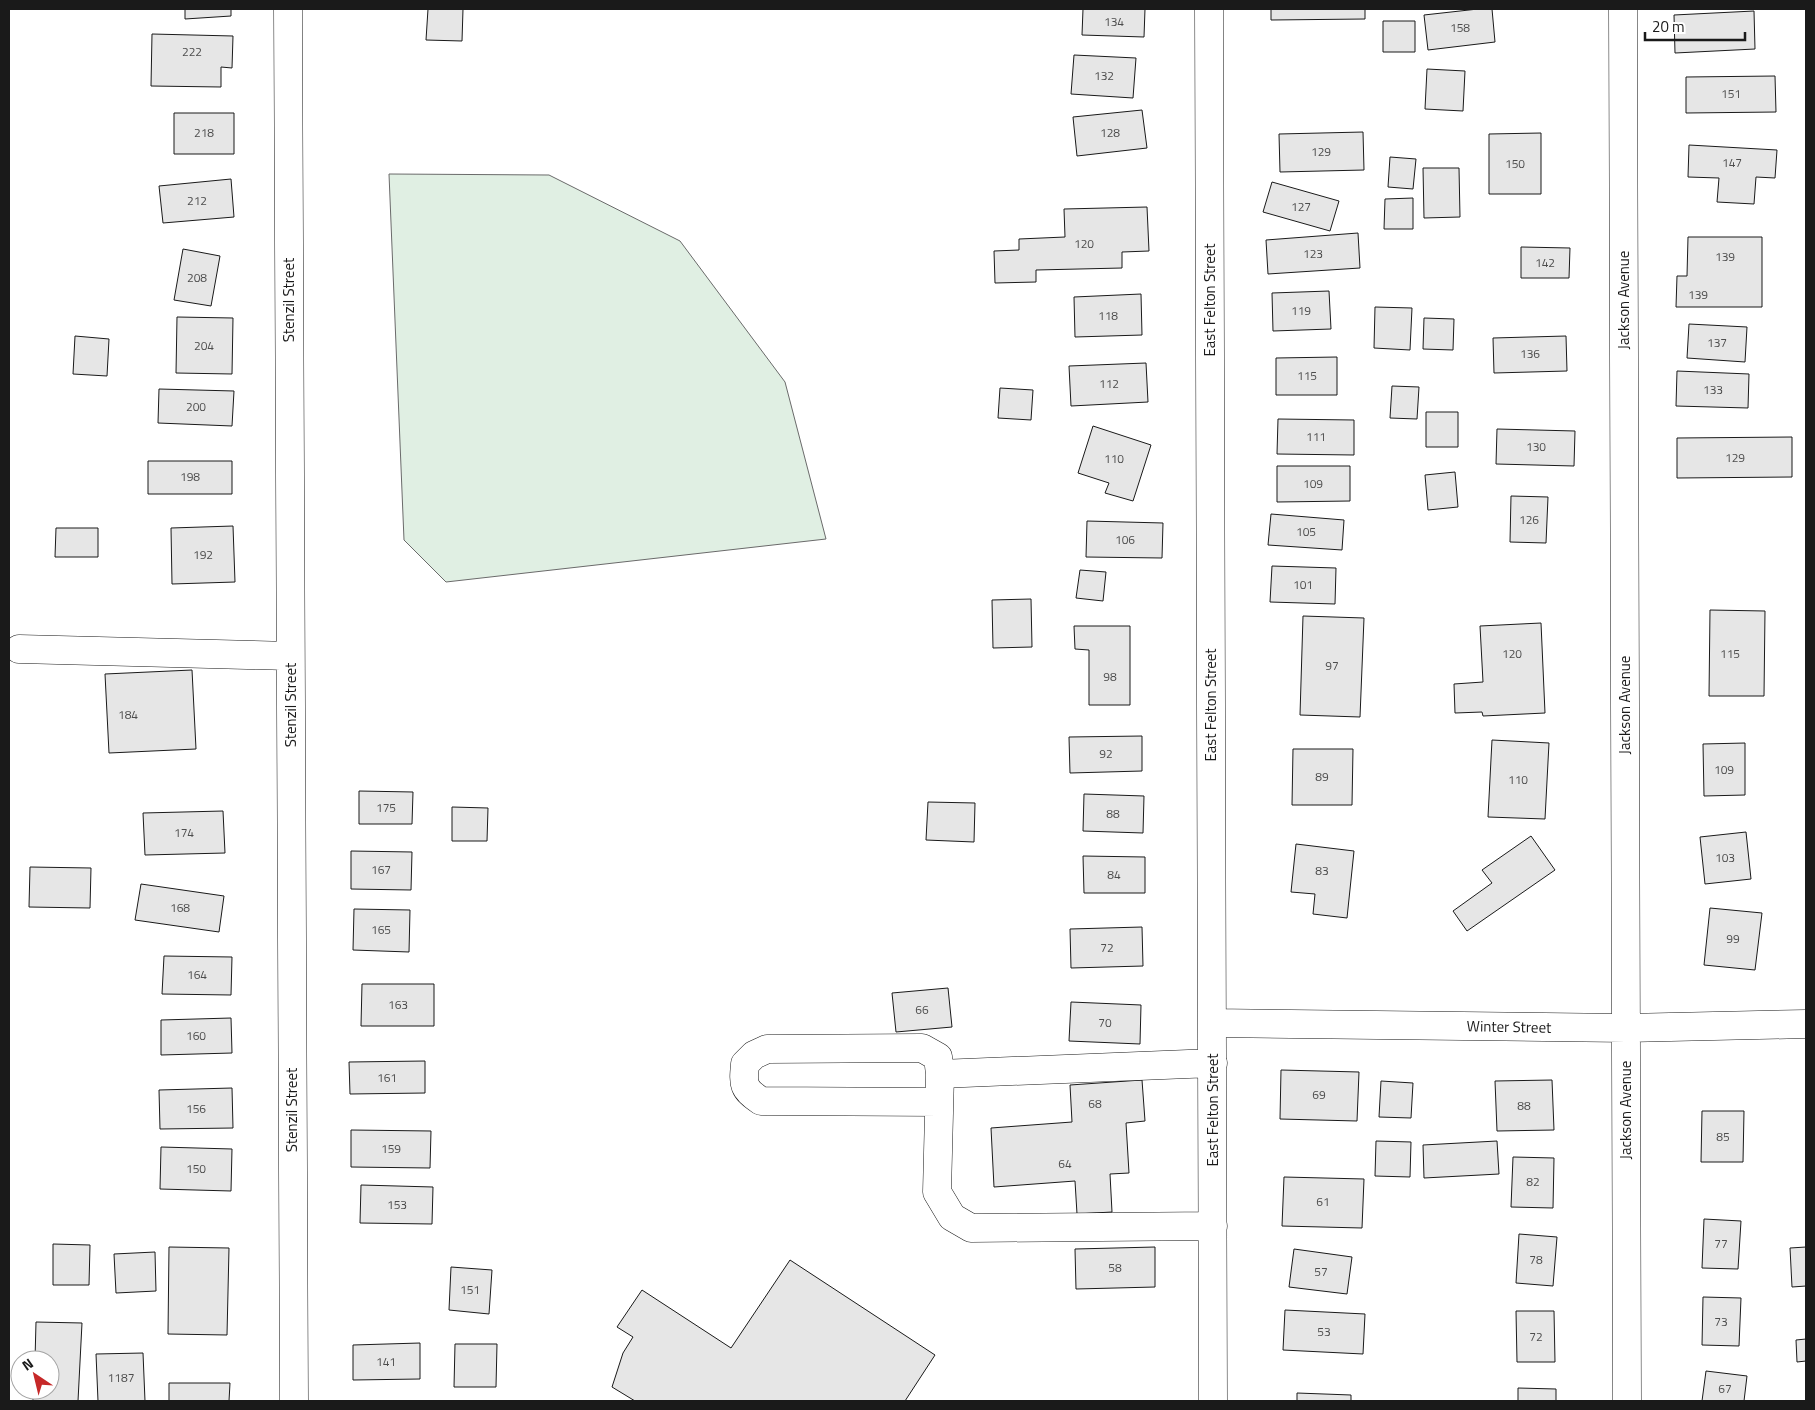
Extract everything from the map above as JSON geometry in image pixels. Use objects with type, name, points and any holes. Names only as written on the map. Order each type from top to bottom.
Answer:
[{"type":"street","name":"Stenzil Street","points":[[288,9],[294,1401]]},
{"type":"street","name":"East Felton Street","points":[[1208,9],[1213,1401]]},
{"type":"street","name":"Jackson Avenue","points":[[1623,9],[1627,1401]]},
{"type":"street","points":[[19,649],[290,656]]},
{"type":"street","name":"Winter Street","points":[[1213,1023],[1626,1028],[1806,1024]]},
{"type":"street","points":[[939,1102],[761,1101],[748,1092],[744,1082],[745,1064],[754,1055],[767,1049],[922,1048],[938,1057],[940,1074],[937,1192],[952,1217],[971,1228],[1213,1226]]},
{"type":"street","points":[[940,1074],[1213,1063]]},
{"type":"green space","points":[[389,174],[549,175],[680,241],[785,382],[826,539],[446,582],[404,540]]},
{"type":"building","points":[[185,9],[231,9],[231,16],[185,19]]},
{"type":"building","points":[[428,9],[463,9],[462,41],[426,40]]},
{"type":"building","points":[[1083,9],[1145,9],[1144,37],[1082,35]]},
{"type":"building","points":[[1271,9],[1365,9],[1365,19],[1271,20]]},
{"type":"building","points":[[1492,9],[1495,42],[1428,50],[1424,15]]},
{"type":"building","points":[[1754,11],[1755,49],[1675,53],[1674,15]]},
{"type":"building","points":[[1383,21],[1415,21],[1415,52],[1383,52]]},
{"type":"building","points":[[152,34],[233,36],[232,68],[221,67],[221,87],[151,86]]},
{"type":"building","points":[[1074,55],[1136,58],[1133,98],[1071,94]]},
{"type":"building","points":[[1427,69],[1465,71],[1463,111],[1425,109]]},
{"type":"building","points":[[1775,76],[1776,112],[1686,113],[1686,77]]},
{"type":"building","points":[[1142,110],[1147,148],[1077,156],[1073,117]]},
{"type":"building","points":[[174,113],[234,113],[234,154],[174,154]]},
{"type":"building","points":[[1363,132],[1364,170],[1280,172],[1279,134]]},
{"type":"building","points":[[1541,133],[1541,194],[1489,194],[1489,134]]},
{"type":"building","points":[[1689,145],[1777,150],[1775,178],[1756,177],[1754,204],[1717,202],[1719,178],[1688,177]]},
{"type":"building","points":[[1390,157],[1416,159],[1413,189],[1388,187]]},
{"type":"building","points":[[1423,168],[1459,168],[1460,217],[1424,218]]},
{"type":"building","points":[[231,179],[234,217],[163,223],[159,186]]},
{"type":"building","points":[[1272,182],[1339,201],[1330,231],[1263,212]]},
{"type":"building","points":[[1413,198],[1413,229],[1384,229],[1385,199]]},
{"type":"building","points":[[1147,207],[1149,251],[1122,252],[1122,268],[1036,270],[1036,282],[995,283],[994,251],[1019,250],[1019,239],[1065,237],[1064,209]]},
{"type":"building","points":[[1358,233],[1360,268],[1268,274],[1266,240]]},
{"type":"building","points":[[1688,237],[1762,237],[1762,307],[1676,307],[1677,276],[1687,276]]},
{"type":"building","points":[[1521,247],[1570,248],[1569,278],[1521,278]]},
{"type":"building","points":[[183,249],[220,256],[211,306],[174,300]]},
{"type":"building","points":[[1329,291],[1331,329],[1273,331],[1272,293]]},
{"type":"building","points":[[1141,294],[1142,335],[1075,337],[1074,297]]},
{"type":"building","points":[[1375,307],[1412,308],[1410,350],[1374,348]]},
{"type":"building","points":[[177,317],[233,318],[232,374],[176,373]]},
{"type":"building","points":[[1424,318],[1454,319],[1453,350],[1423,349]]},
{"type":"building","points":[[1689,324],[1747,327],[1745,362],[1687,358]]},
{"type":"building","points":[[75,336],[109,339],[107,376],[73,374]]},
{"type":"building","points":[[1566,336],[1567,371],[1494,373],[1493,338]]},
{"type":"building","points":[[1337,357],[1337,395],[1276,395],[1276,358]]},
{"type":"building","points":[[1146,363],[1148,402],[1071,406],[1069,366]]},
{"type":"building","points":[[1677,371],[1749,374],[1748,408],[1676,406]]},
{"type":"building","points":[[1392,386],[1419,387],[1417,419],[1390,418]]},
{"type":"building","points":[[1000,388],[1033,390],[1031,420],[998,418]]},
{"type":"building","points":[[159,389],[234,391],[232,426],[158,423]]},
{"type":"building","points":[[1426,412],[1458,412],[1458,447],[1426,447]]},
{"type":"building","points":[[1278,419],[1354,420],[1354,455],[1277,454]]},
{"type":"building","points":[[1093,426],[1151,445],[1133,501],[1105,493],[1109,483],[1078,473]]},
{"type":"building","points":[[1497,429],[1575,431],[1574,466],[1496,464]]},
{"type":"building","points":[[1792,437],[1792,477],[1677,478],[1677,438]]},
{"type":"building","points":[[148,461],[232,461],[232,494],[148,494]]},
{"type":"building","points":[[1277,466],[1350,466],[1350,501],[1277,502]]},
{"type":"building","points":[[1455,472],[1458,507],[1428,510],[1425,475]]},
{"type":"building","points":[[1511,496],[1548,497],[1546,543],[1510,542]]},
{"type":"building","points":[[1271,514],[1344,520],[1342,550],[1268,545]]},
{"type":"building","points":[[1087,521],[1163,523],[1162,558],[1086,557]]},
{"type":"building","points":[[233,526],[235,582],[172,584],[171,528]]},
{"type":"building","points":[[56,528],[98,528],[98,557],[55,557]]},
{"type":"building","points":[[1272,566],[1336,568],[1335,604],[1270,602]]},
{"type":"building","points":[[1080,570],[1106,572],[1103,601],[1076,598]]},
{"type":"building","points":[[1031,599],[1032,647],[993,648],[992,600]]},
{"type":"building","points":[[1710,610],[1765,611],[1764,696],[1709,696]]},
{"type":"building","points":[[1303,616],[1364,618],[1360,717],[1300,715]]},
{"type":"building","points":[[1541,623],[1545,713],[1483,716],[1482,712],[1455,713],[1454,684],[1483,682],[1480,626]]},
{"type":"building","points":[[1074,626],[1130,626],[1130,705],[1089,705],[1089,650],[1075,649]]},
{"type":"building","points":[[192,670],[196,749],[109,753],[105,674]]},
{"type":"building","points":[[1142,736],[1142,771],[1070,773],[1069,737]]},
{"type":"building","points":[[1492,740],[1549,743],[1545,819],[1488,817]]},
{"type":"building","points":[[1745,743],[1745,795],[1704,796],[1703,744]]},
{"type":"building","points":[[1293,749],[1353,749],[1352,805],[1292,805]]},
{"type":"building","points":[[359,791],[413,792],[412,824],[359,824]]},
{"type":"building","points":[[1084,794],[1144,796],[1143,833],[1083,831]]},
{"type":"building","points":[[928,802],[975,803],[974,842],[926,840]]},
{"type":"building","points":[[452,807],[488,808],[487,841],[452,841]]},
{"type":"building","points":[[223,811],[225,853],[145,855],[143,813]]},
{"type":"building","points":[[1746,832],[1751,879],[1705,884],[1700,837]]},
{"type":"building","points":[[1531,836],[1555,870],[1467,931],[1453,911],[1492,883],[1482,870]]},
{"type":"building","points":[[1296,844],[1354,851],[1347,918],[1313,914],[1315,894],[1291,892]]},
{"type":"building","points":[[351,851],[412,852],[411,890],[351,889]]},
{"type":"building","points":[[1083,856],[1145,857],[1145,893],[1084,893]]},
{"type":"building","points":[[30,867],[91,868],[90,908],[29,907]]},
{"type":"building","points":[[141,884],[224,896],[219,932],[135,920]]},
{"type":"building","points":[[1710,908],[1762,913],[1755,970],[1704,965]]},
{"type":"building","points":[[354,909],[410,910],[409,952],[353,950]]},
{"type":"building","points":[[1142,927],[1143,966],[1071,968],[1070,929]]},
{"type":"building","points":[[164,956],[232,957],[231,995],[162,994]]},
{"type":"building","points":[[362,984],[434,984],[434,1026],[361,1026]]},
{"type":"building","points":[[948,988],[952,1027],[896,1032],[892,993]]},
{"type":"building","points":[[1071,1002],[1141,1005],[1140,1044],[1069,1041]]},
{"type":"building","points":[[231,1018],[232,1053],[161,1055],[161,1020]]},
{"type":"building","points":[[425,1061],[425,1093],[350,1094],[349,1062]]},
{"type":"building","points":[[1281,1070],[1359,1072],[1357,1121],[1280,1119]]},
{"type":"building","points":[[1142,1080],[1145,1121],[1126,1123],[1129,1173],[1110,1174],[1112,1212],[1077,1214],[1075,1181],[994,1187],[991,1128],[1072,1122],[1070,1085]]},
{"type":"building","points":[[1552,1080],[1554,1130],[1497,1131],[1495,1081]]},
{"type":"building","points":[[1381,1081],[1413,1083],[1411,1118],[1379,1117]]},
{"type":"building","points":[[232,1088],[233,1128],[160,1129],[159,1090]]},
{"type":"building","points":[[1702,1111],[1744,1111],[1743,1162],[1701,1162]]},
{"type":"building","points":[[351,1130],[431,1131],[430,1168],[351,1167]]},
{"type":"building","points":[[1376,1141],[1411,1142],[1410,1177],[1375,1176]]},
{"type":"building","points":[[1497,1141],[1499,1174],[1424,1178],[1423,1145]]},
{"type":"building","points":[[161,1147],[232,1149],[231,1191],[160,1189]]},
{"type":"building","points":[[1513,1157],[1554,1158],[1553,1208],[1511,1207]]},
{"type":"building","points":[[1284,1177],[1364,1179],[1362,1228],[1282,1226]]},
{"type":"building","points":[[361,1185],[433,1187],[432,1224],[360,1223]]},
{"type":"building","points":[[1704,1219],[1741,1221],[1738,1269],[1702,1268]]},
{"type":"building","points":[[1519,1234],[1557,1237],[1553,1286],[1516,1283]]},
{"type":"building","points":[[53,1244],[90,1245],[89,1285],[53,1285]]},
{"type":"building","points":[[169,1247],[229,1248],[227,1335],[168,1334]]},
{"type":"building","points":[[1155,1247],[1155,1287],[1076,1289],[1075,1249]]},
{"type":"building","points":[[1806,1247],[1806,1286],[1792,1287],[1790,1248]]},
{"type":"building","points":[[1294,1249],[1352,1257],[1347,1294],[1289,1287]]},
{"type":"building","points":[[155,1252],[156,1291],[116,1293],[114,1254]]},
{"type":"building","points":[[790,1260],[935,1355],[905,1401],[635,1401],[612,1387],[623,1353],[633,1337],[617,1327],[642,1290],[731,1348]]},
{"type":"building","points":[[451,1267],[492,1270],[489,1314],[449,1310]]},
{"type":"building","points":[[1703,1297],[1741,1298],[1739,1346],[1702,1345]]},
{"type":"building","points":[[1285,1310],[1365,1314],[1363,1354],[1283,1350]]},
{"type":"building","points":[[1516,1311],[1554,1311],[1555,1362],[1517,1362]]},
{"type":"building","points":[[36,1322],[82,1323],[78,1401],[33,1401],[60,1400],[60,1350],[35,1350]]},
{"type":"building","points":[[1806,1339],[1806,1361],[1797,1362],[1796,1340]]},
{"type":"building","points":[[420,1343],[420,1379],[353,1380],[353,1345]]},
{"type":"building","points":[[455,1344],[497,1344],[496,1387],[454,1387]]},
{"type":"building","points":[[143,1353],[145,1401],[98,1401],[96,1354]]},
{"type":"building","points":[[1706,1371],[1747,1376],[1744,1401],[1702,1401]]},
{"type":"building","points":[[169,1383],[230,1383],[229,1401],[169,1401]]},
{"type":"building","points":[[1518,1388],[1556,1389],[1556,1401],[1518,1401]]},
{"type":"building","points":[[1297,1393],[1351,1395],[1351,1401],[1297,1401]]}]
